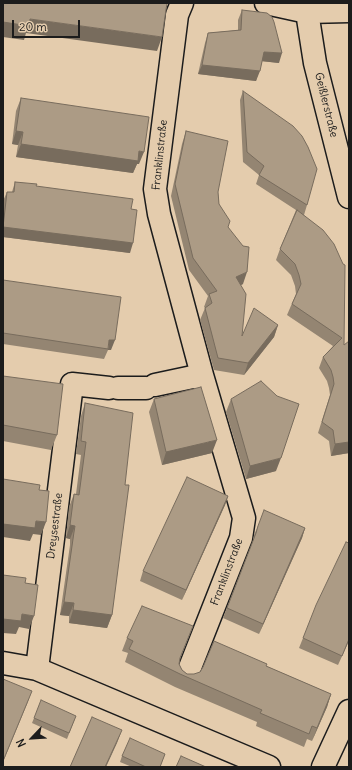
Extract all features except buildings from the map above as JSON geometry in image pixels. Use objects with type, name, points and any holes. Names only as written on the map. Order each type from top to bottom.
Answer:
[{"type":"street","name":"Franklinstraße","points":[[182,3],[177,15],[155,189],[159,214],[202,375],[244,518],[241,538],[187,675]]},
{"type":"street","points":[[266,3],[307,12],[349,11]]},
{"type":"street","name":"Geißlerstraße","points":[[307,12],[315,63],[349,197]]},
{"type":"street","name":"Dreysestraße","points":[[37,669],[72,384],[113,388],[151,386],[202,375]]},
{"type":"street","points":[[3,663],[37,669],[269,767]]},
{"type":"street","points":[[323,767],[349,711]]}]
